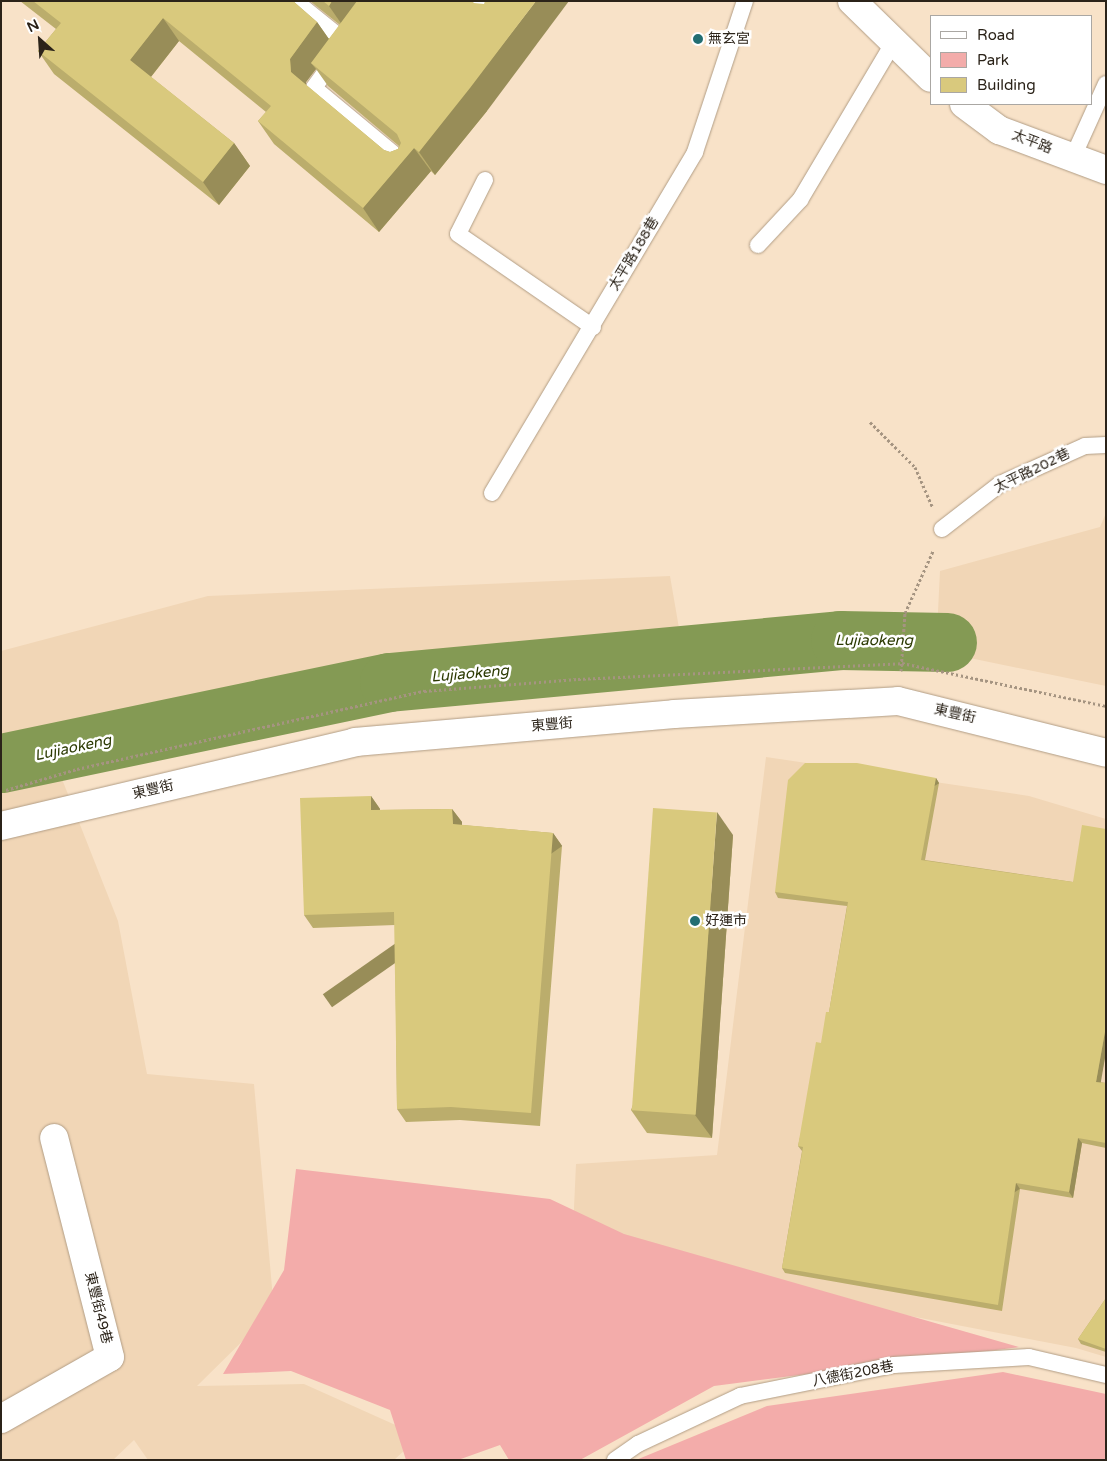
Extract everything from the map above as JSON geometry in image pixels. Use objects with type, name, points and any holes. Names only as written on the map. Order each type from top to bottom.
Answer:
[{"type":"street","points":[[852,1],[930,77]]},
{"type":"street","name":"太平路","points":[[965,105],[999,130],[1106,170]]},
{"type":"street","name":"東豐街","points":[[1,826],[355,742],[674,714],[898,701],[1106,753]]},
{"type":"street","name":"東豐街49巷","points":[[1,1419],[110,1357],[54,1138]]},
{"type":"lane","points":[[295,1],[347,43]]},
{"type":"lane","points":[[474,1],[496,18]]},
{"type":"lane","name":"太平路188巷","points":[[492,493],[593,327],[695,152],[745,1]]},
{"type":"lane","points":[[357,29],[314,88],[407,165]]},
{"type":"lane","points":[[758,245],[800,200],[894,42]]},
{"type":"lane","points":[[1073,157],[1106,84]]},
{"type":"lane","points":[[484,180],[458,234],[593,327]]},
{"type":"lane","name":"太平路202巷","points":[[942,529],[1000,484],[1085,446],[1106,444]]},
{"type":"lane","name":"八德街208巷","points":[[614,1460],[638,1444],[740,1396],[894,1365],[1029,1357],[1106,1375]]},
{"type":"path","points":[[870,422],[915,467],[942,529],[905,613],[903,654]]},
{"type":"shaded area","points":[[1106,513],[1106,686],[936,651],[940,571],[1100,527]]},
{"type":"shaded area","points":[[670,576],[680,634],[226,700],[45,736],[118,921],[147,1074],[254,1084],[274,1310],[197,1386],[304,1384],[420,1436],[394,1460],[148,1460],[134,1440],[113,1460],[1,1460],[1,651],[208,596]]},
{"type":"shaded area","points":[[766,757],[1029,796],[1106,819],[1106,1357],[1076,1348],[572,1251],[576,1164],[717,1155]]},
{"type":"green space","points":[[296,1169],[550,1199],[624,1234],[1019,1347],[714,1386],[580,1460],[509,1460],[500,1445],[458,1460],[406,1460],[390,1410],[291,1371],[223,1374],[284,1270]]},
{"type":"green space","points":[[1003,1372],[1106,1394],[1106,1460],[636,1460],[767,1406]]},
{"type":"building","points":[[33,1],[293,1],[317,22],[290,59],[291,72],[384,150],[390,152],[398,149],[401,143],[397,134],[311,63],[357,1],[472,1],[484,4],[485,1],[536,1],[419,152],[414,148],[363,208],[258,121],[271,106],[163,18],[130,60],[234,143],[203,182],[38,51],[61,23]]},
{"type":"building","points":[[323,1],[332,1],[329,6]]},
{"type":"building","points":[[805,763],[857,763],[936,778],[921,860],[1073,882],[1082,825],[1106,829],[1106,1026],[1096,1082],[1106,1083],[1106,1143],[1078,1138],[1069,1192],[1016,1183],[998,1305],[782,1268],[803,1147],[798,1146],[816,1042],[821,1043],[826,1012],[829,1012],[848,902],[775,892],[788,780]]},
{"type":"building","points":[[371,796],[371,810],[452,809],[453,824],[553,833],[531,1113],[451,1107],[397,1109],[394,912],[304,915],[300,798]]},
{"type":"building","points":[[653,808],[717,812],[696,1115],[632,1110]]},
{"type":"building","points":[[1106,1298],[1106,1349],[1078,1339]]},
{"type":"waterway","name":"Lujiaokeng","points":[[1,763],[389,682],[840,640],[947,642]]},
{"type":"place","name":"無玄宮","points":[[698,39]]},
{"type":"place","name":"好運市","points":[[695,921]]}]
